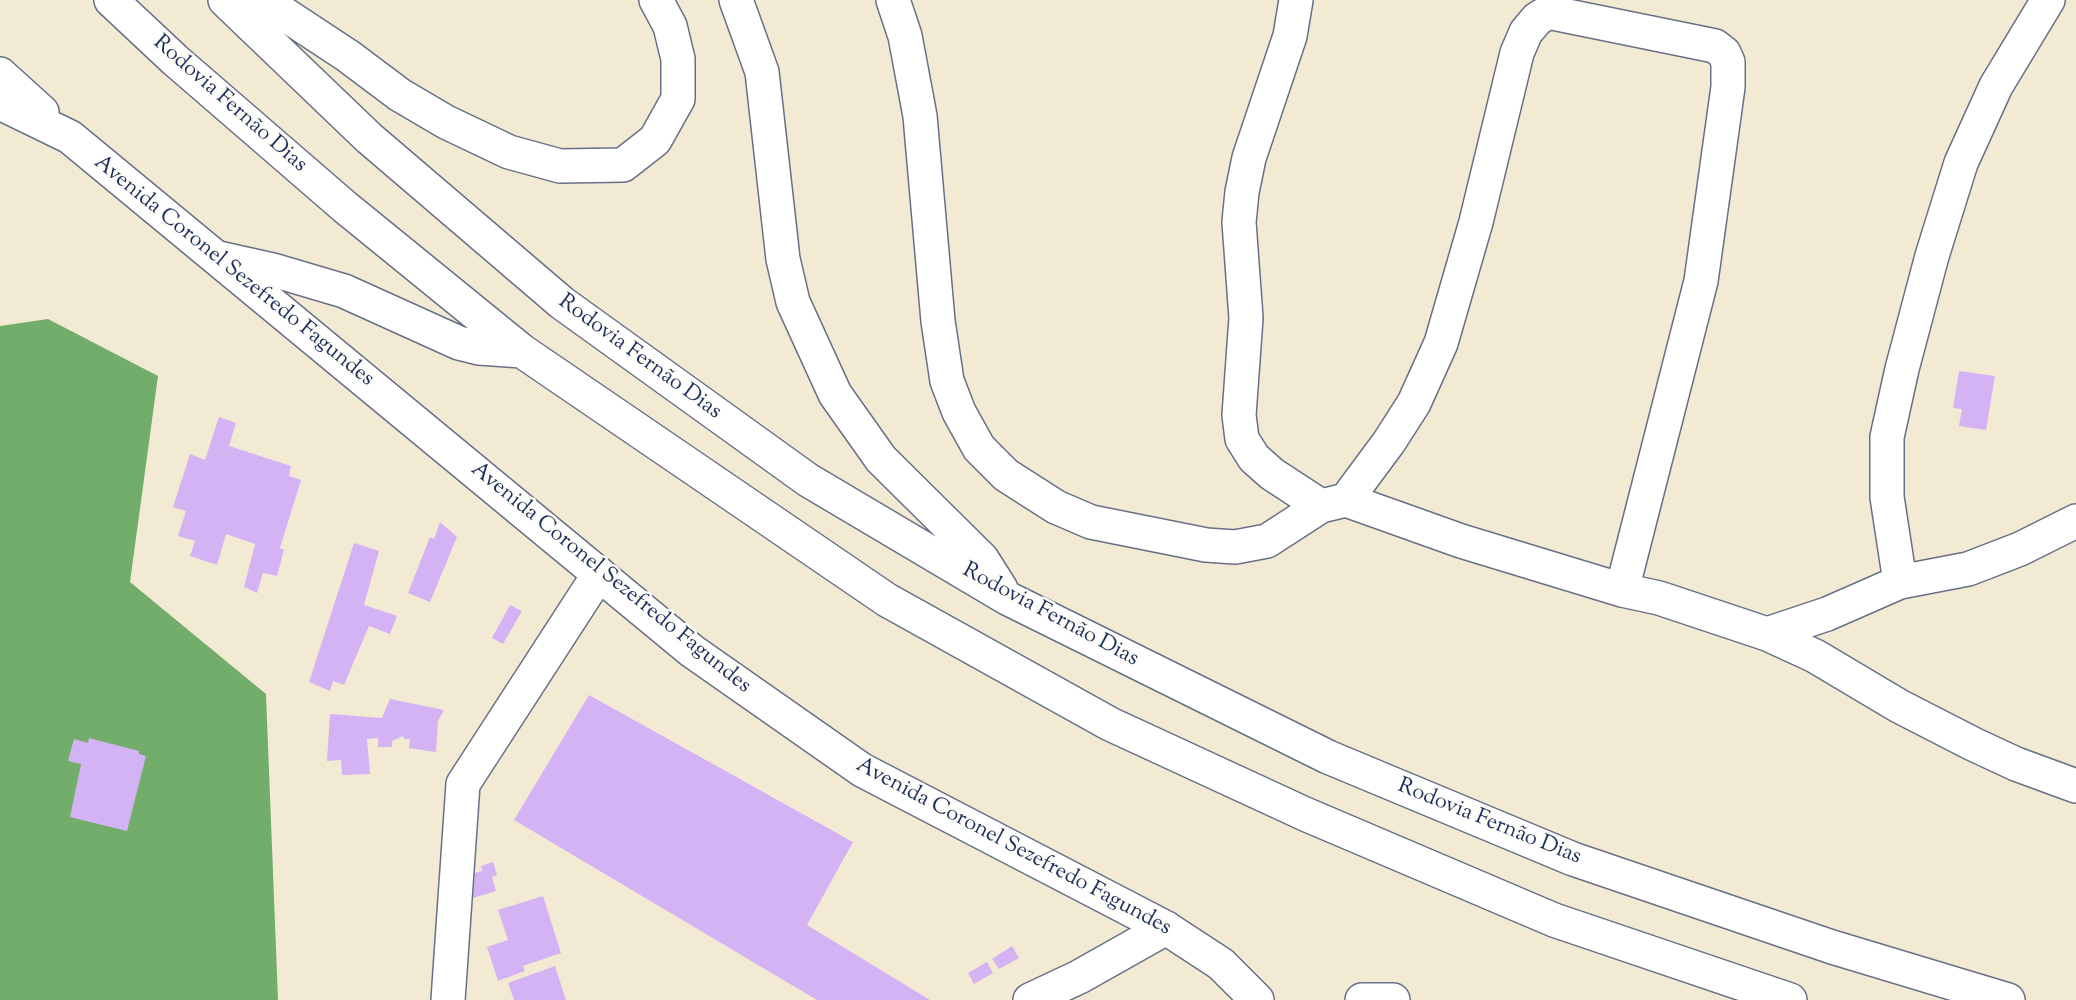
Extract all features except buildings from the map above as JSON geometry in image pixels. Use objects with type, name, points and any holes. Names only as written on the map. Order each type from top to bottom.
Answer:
[{"type":"main road","name":"Rodovia Fernão Dias","points":[[111,0],[175,60],[345,207],[522,351],[887,600],[1110,724],[1305,814],[1554,920],[1790,1000]]},
{"type":"main road","name":"Rodovia Fernão Dias","points":[[225,0],[369,138],[562,303],[808,480],[1007,598],[1328,757],[1573,859],[1832,947],[2008,1000]]},
{"type":"main road","points":[[263,0],[348,56],[399,94],[446,122],[509,152],[560,166],[622,165],[655,140],[667,120],[678,99],[678,59],[670,26],[656,0]]},
{"type":"main road","points":[[736,0],[762,72],[783,258],[793,302],[835,394],[881,459],[982,560],[1007,598]]},
{"type":"main road","points":[[893,0],[905,36],[920,116],[938,321],[947,381],[959,412],[979,448],[1006,475],[1056,507],[1091,522],[1195,543],[1235,547],[1267,541],[1334,503],[1389,442],[1414,403],[1441,343],[1476,222],[1517,52],[1526,32],[1537,18],[1548,12],[1715,46],[1724,53],[1728,62],[1728,87],[1701,281],[1622,590]]},
{"type":"main road","points":[[1296,0],[1290,36],[1249,158],[1239,222],[1246,318],[1239,415],[1242,440],[1254,458],[1272,474],[1334,503],[1622,590],[1659,598],[1767,634],[1815,656],[1899,706],[1972,744],[2016,764],[2076,786]]},
{"type":"main road","points":[[1900,582],[1887,488],[1887,437],[1902,369],[1932,256],[1961,163],[1996,86],[2048,0]]},
{"type":"main road","points":[[0,74],[70,137]]},
{"type":"main road","name":"Avenida Coronel Sezefredo Fagundes","points":[[0,103],[70,137],[692,651],[862,770],[1166,928],[1221,964],[1257,1000]]},
{"type":"main road","points":[[219,258],[344,291],[459,343],[479,348],[522,351]]},
{"type":"main road","points":[[1767,634],[1827,614],[1900,582],[1968,569],[2020,549],[2076,521]]},
{"type":"main road","points":[[448,1000],[464,784],[599,574]]},
{"type":"main road","points":[[1030,1000],[1079,977],[1166,928]]},
{"type":"main road","points":[[1362,1000],[1393,1000]]},
{"type":"green space","points":[[48,319],[158,376],[130,582],[266,694],[278,1000],[0,1000],[0,326]]}]
